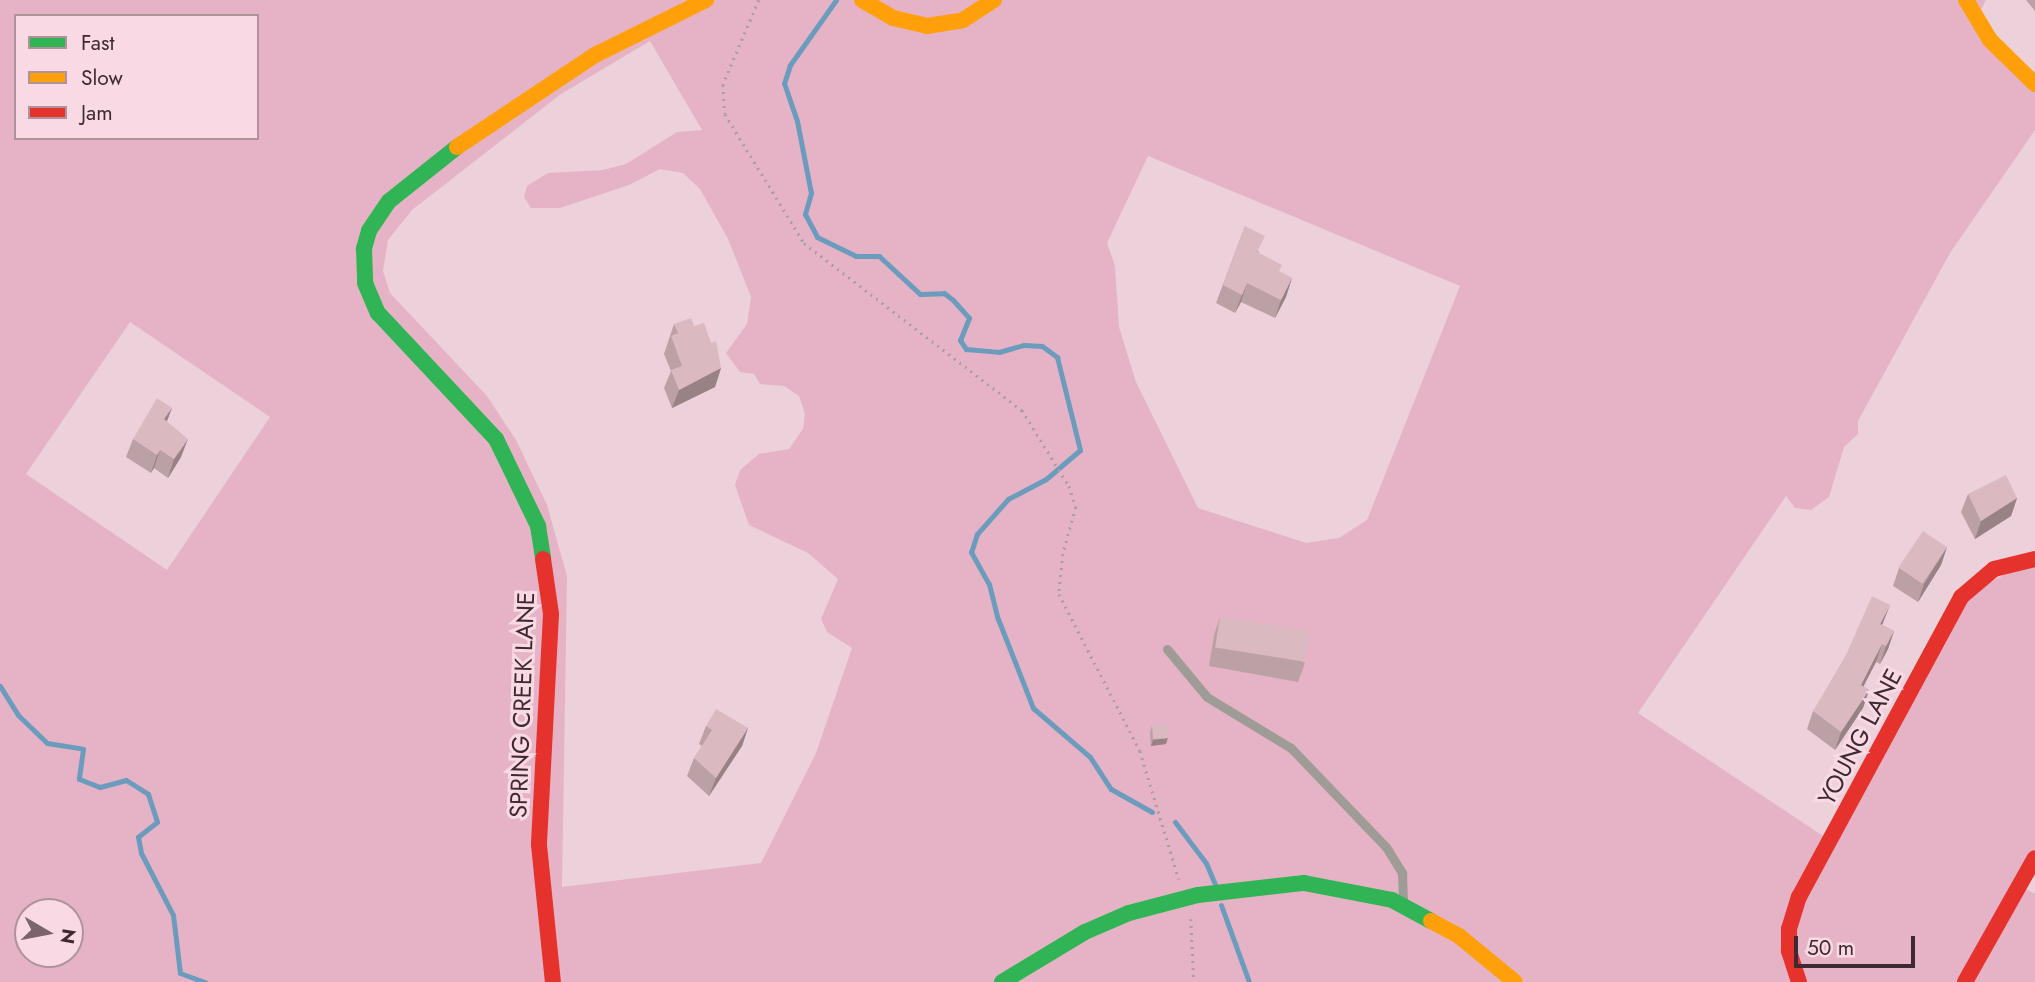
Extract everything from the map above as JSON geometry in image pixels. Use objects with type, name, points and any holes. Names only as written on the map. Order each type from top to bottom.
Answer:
[{"type":"street","name":"SPRING CREEK LANE","points":[[553,982],[539,845],[551,614],[538,526],[496,439],[378,313],[365,284],[364,248],[377,215],[389,201],[479,130],[595,55],[706,0]]},
{"type":"street","points":[[862,0],[879,5],[912,24],[948,24],[979,12],[994,0]]},
{"type":"street","points":[[1966,0],[1990,40],[2035,84]]},
{"type":"street","name":"YOUNG LANE","points":[[1799,982],[1789,951],[1789,929],[1799,897],[1961,597],[1994,569],[2035,559]]},
{"type":"street","points":[[1965,982],[2035,858]]},
{"type":"street","points":[[1002,982],[1085,932],[1129,913],[1185,898],[1304,883],[1350,888],[1403,905],[1459,936],[1516,982]]},
{"type":"lane","points":[[1167,649],[1207,697],[1291,748],[1386,847],[1402,873],[1403,905]]},
{"type":"path","points":[[759,0],[723,85],[721,106],[804,243],[1022,410],[1069,486],[1076,507],[1063,554],[1059,593],[1140,751],[1195,936],[1194,982]]},
{"type":"shaded area","points":[[0,0],[1986,0],[1976,19],[2035,84],[2035,130],[1950,253],[1858,421],[1858,434],[1844,447],[1829,497],[1811,510],[1795,508],[1786,496],[1638,713],[1829,840],[1961,597],[2035,559],[2035,858],[2020,886],[2035,894],[2035,982],[0,982]],"holes":[[[650,41],[702,130],[677,132],[626,164],[603,170],[548,173],[527,186],[524,197],[531,208],[560,208],[629,185],[660,169],[683,173],[700,189],[728,239],[751,297],[747,324],[726,353],[740,372],[754,374],[760,384],[784,386],[799,396],[805,414],[803,429],[789,449],[759,454],[740,470],[735,485],[749,525],[808,553],[838,579],[821,619],[827,632],[852,648],[816,753],[761,863],[562,887],[567,576],[547,505],[516,440],[487,396],[390,293],[383,271],[388,240],[412,210],[561,94]],[[1148,156],[1460,286],[1367,520],[1339,538],[1306,543],[1198,508],[1136,382],[1119,327],[1115,266],[1107,243]],[[130,322],[270,417],[167,570],[26,474]]]},
{"type":"building","points":[[1245,226],[1265,236],[1257,252],[1282,265],[1279,271],[1292,278],[1281,300],[1247,283],[1242,295],[1223,285]]},
{"type":"building","points":[[691,318],[694,326],[704,323],[711,343],[716,341],[721,368],[679,390],[671,370],[682,366],[671,336],[678,333],[674,324]]},
{"type":"building","points":[[157,398],[172,408],[164,419],[188,439],[174,459],[160,450],[157,455],[133,439]]},
{"type":"building","points":[[2006,475],[2017,498],[1981,521],[1968,494]]},
{"type":"building","points":[[1923,531],[1947,547],[1922,584],[1898,567]]},
{"type":"building","points":[[1872,596],[1890,605],[1880,624],[1894,631],[1886,646],[1882,644],[1861,685],[1869,690],[1841,732],[1813,711],[1846,655]]},
{"type":"building","points":[[1220,617],[1310,631],[1305,662],[1215,648]]},
{"type":"building","points":[[716,709],[748,728],[716,778],[694,758],[712,730],[706,726]]},
{"type":"building","points":[[1167,724],[1168,738],[1153,739],[1152,725]]},
{"type":"waterway","points":[[836,0],[790,65],[784,83],[797,121],[811,193],[805,214],[817,237],[856,256],[879,256],[920,294],[944,293],[953,300],[969,318],[960,340],[966,349],[999,352],[1024,345],[1042,346],[1057,357],[1080,450],[1046,479],[1008,499],[977,534],[971,552],[989,584],[998,619],[1033,708],[1090,757],[1111,789],[1152,812]]},
{"type":"waterway","points":[[0,686],[18,715],[47,743],[83,749],[79,779],[100,787],[126,780],[148,794],[157,822],[138,837],[141,853],[173,915],[180,973],[205,982]]},
{"type":"waterway","points":[[1175,822],[1206,863],[1215,884]]},
{"type":"waterway","points":[[1221,905],[1249,982]]},
{"type":"traffic: fast","points":[[457,147],[389,201],[369,231],[364,249],[365,283],[378,313],[496,439],[538,526],[543,559]]},
{"type":"traffic: fast","points":[[1002,982],[1085,932],[1129,913],[1198,895],[1304,883],[1392,900],[1431,921]]},
{"type":"traffic: slow","points":[[457,147],[595,55],[706,0]]},
{"type":"traffic: slow","points":[[862,0],[893,18],[927,26],[963,20],[994,0]]},
{"type":"traffic: slow","points":[[1966,0],[1990,40],[2035,84]]},
{"type":"traffic: slow","points":[[1431,921],[1459,936],[1515,982]]},
{"type":"traffic: jam","points":[[543,559],[551,614],[539,845],[553,982]]},
{"type":"traffic: jam","points":[[1799,982],[1789,951],[1789,929],[1799,897],[1961,597],[1994,569],[2035,559]]},
{"type":"traffic: jam","points":[[1965,982],[2035,858]]}]
